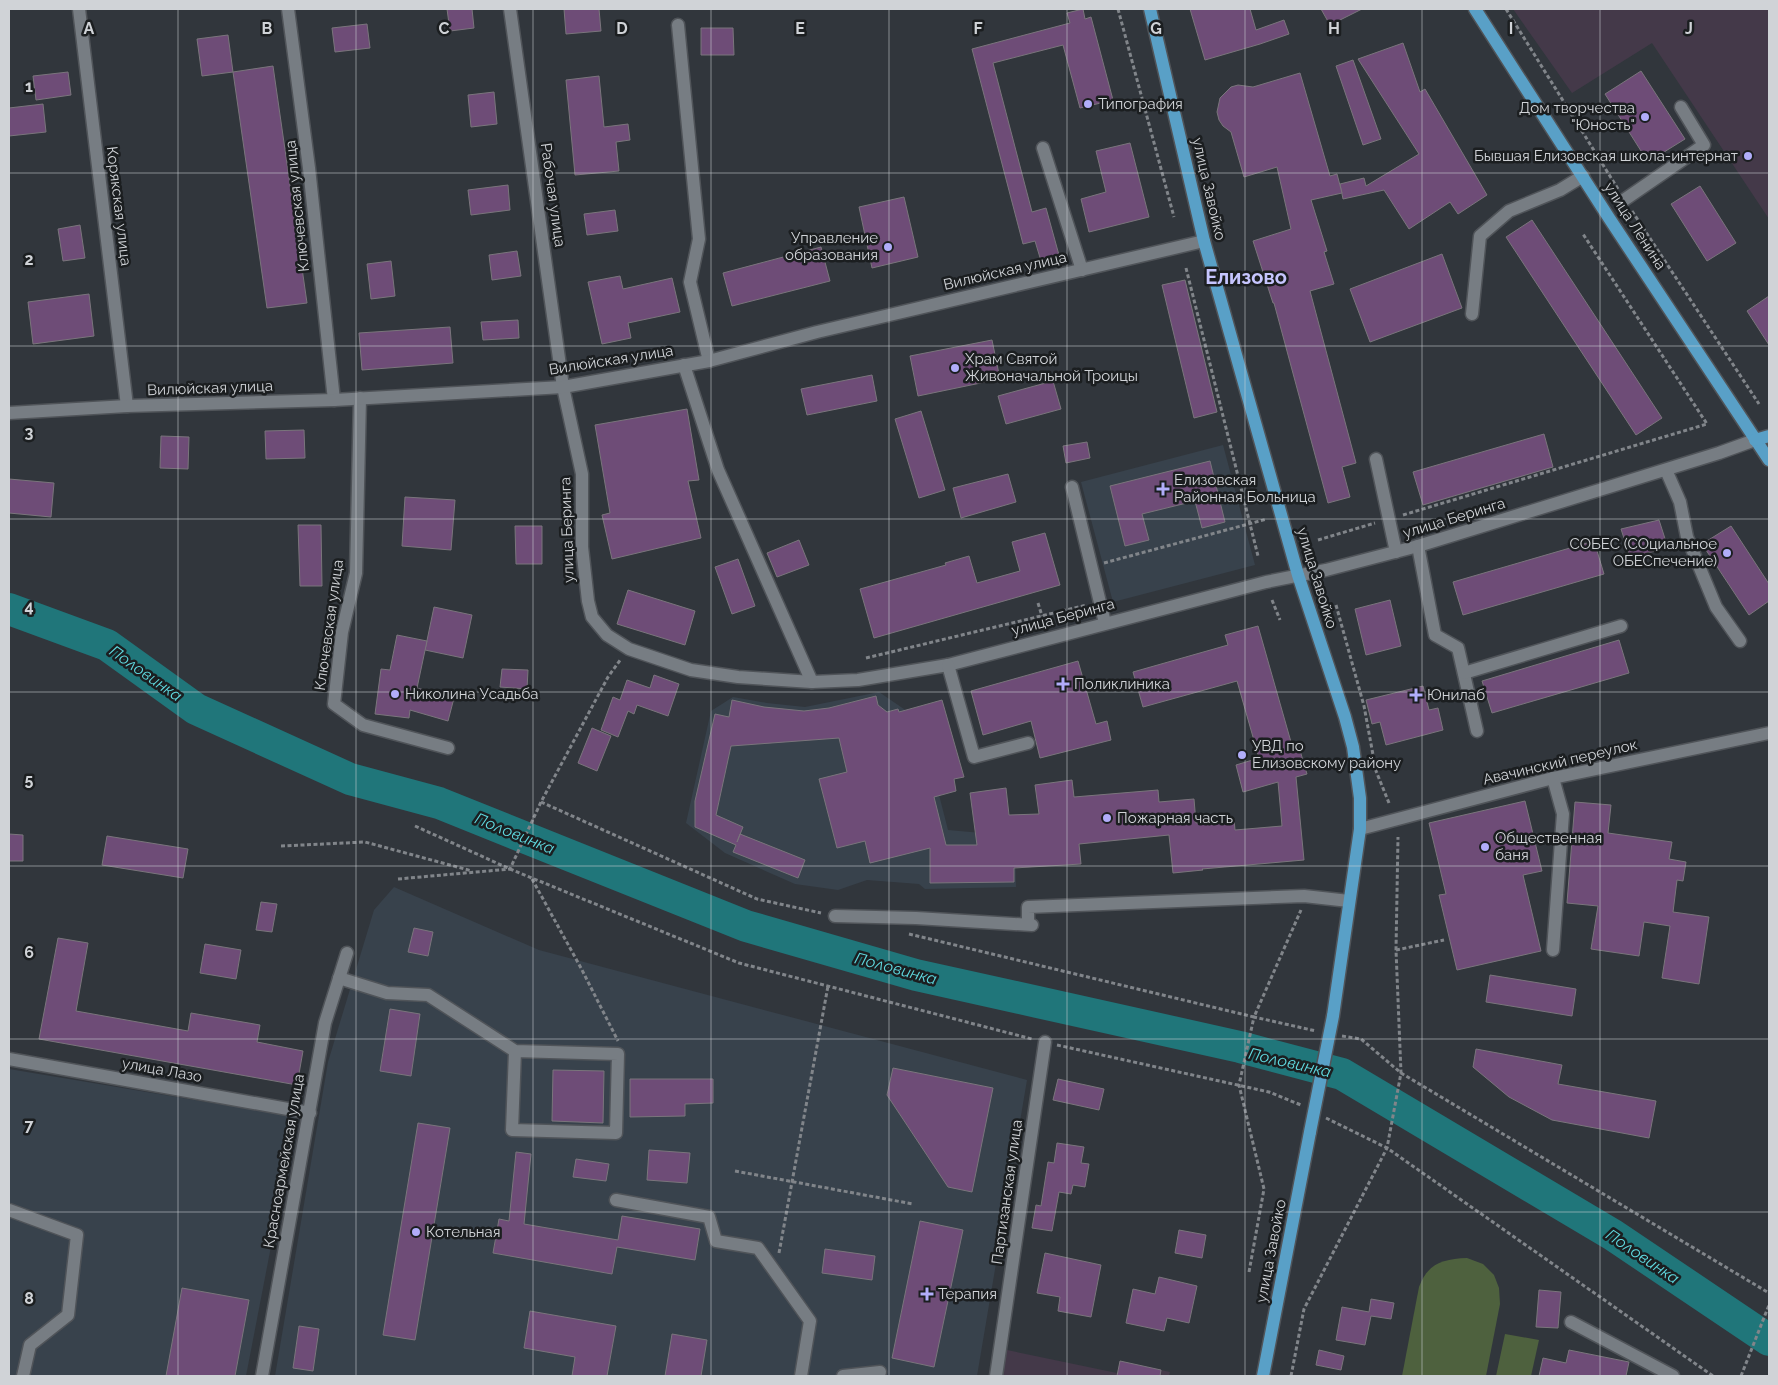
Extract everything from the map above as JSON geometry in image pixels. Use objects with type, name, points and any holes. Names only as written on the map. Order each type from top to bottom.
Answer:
[{"type":"main road","name":"улица Завойко","points":[[1150,9],[1204,241],[1298,575],[1346,717],[1353,747],[1360,798],[1360,829],[1333,1016],[1263,1376]]},
{"type":"main road","name":"улица Ленина","points":[[1475,9],[1769,460]]},
{"type":"main road","name":"улица Беринга","points":[[1755,440],[1769,436]]},
{"type":"street","name":"Корякская улица","points":[[79,9],[127,406]]},
{"type":"street","name":"Ключевская улица","points":[[288,9],[310,168],[334,400]]},
{"type":"street","name":"Рабочая улица","points":[[510,9],[564,387]]},
{"type":"street","points":[[678,25],[699,239],[690,282],[709,361]]},
{"type":"street","points":[[1624,200],[1704,145],[1681,107]]},
{"type":"street","points":[[1044,148],[1082,270]]},
{"type":"street","points":[[1472,314],[1480,236],[1509,211],[1560,190],[1583,176]]},
{"type":"street","name":"Вилюйская улица","points":[[9,412],[127,406],[334,400],[564,387],[709,361],[817,332],[1204,241]]},
{"type":"street","points":[[684,365],[718,470],[812,682]]},
{"type":"street","name":"улица Беринга","points":[[564,387],[582,474],[582,547],[588,601],[592,617],[607,636],[629,648],[691,670],[738,677],[812,682],[858,680],[948,664],[1105,623],[1396,552],[1666,470],[1755,440]]},
{"type":"street","name":"Ключевская улица","points":[[360,398],[356,573],[342,632],[334,704],[363,725],[448,748]]},
{"type":"street","points":[[1376,459],[1396,552]]},
{"type":"street","points":[[1666,470],[1680,502],[1687,538],[1716,607],[1740,641]]},
{"type":"street","points":[[1072,487],[1105,623]]},
{"type":"street","points":[[1418,546],[1435,635],[1458,648],[1477,731]]},
{"type":"street","points":[[1464,673],[1621,626]]},
{"type":"street","points":[[948,664],[974,757],[1028,743]]},
{"type":"street","name":"Авачинский переулок","points":[[1360,829],[1553,778],[1769,733]]},
{"type":"street","points":[[1553,778],[1563,814],[1553,950]]},
{"type":"street","points":[[835,916],[916,918],[1032,925],[1028,923],[1028,907],[1304,896],[1349,901]]},
{"type":"street","name":"Красноармейская улица","points":[[262,1376],[325,1023],[346,953]]},
{"type":"street","points":[[338,978],[387,993],[428,995],[515,1051],[618,1054],[616,1133],[512,1130],[515,1051]]},
{"type":"street","name":"Партизанская улица","points":[[996,1376],[1045,1042]]},
{"type":"street","name":"улица Лазо","points":[[9,1059],[310,1113]]},
{"type":"street","points":[[616,1200],[709,1217],[716,1241],[758,1248],[810,1320],[801,1376]]},
{"type":"street","points":[[9,1210],[77,1235],[68,1316],[30,1346],[23,1376]]},
{"type":"street","points":[[1571,1322],[1673,1376]]},
{"type":"street","points":[[843,1376],[880,1372]]},
{"type":"path","points":[[1118,9],[1174,217]]},
{"type":"path","points":[[1318,540],[1707,424],[1583,234]]},
{"type":"path","points":[[1186,268],[1258,556]]},
{"type":"path","points":[[1091,566],[1281,516]]},
{"type":"path","points":[[1272,600],[1280,620]]},
{"type":"path","points":[[866,658],[1100,602]]},
{"type":"path","points":[[1038,603],[1042,616]]},
{"type":"path","points":[[1336,606],[1364,706],[1376,772],[1389,803]]},
{"type":"path","points":[[510,869],[541,802],[608,677],[629,648]]},
{"type":"path","points":[[541,802],[757,898],[835,916]]},
{"type":"path","points":[[415,826],[510,869],[739,963],[1045,1042],[1270,1092],[1307,1108]]},
{"type":"path","points":[[1291,1376],[1304,1309],[1387,1148],[1401,1074],[1396,950],[1398,837]]},
{"type":"path","points":[[281,846],[366,842],[475,872]]},
{"type":"path","points":[[398,879],[510,869]]},
{"type":"path","points":[[532,878],[618,1040],[618,1054]]},
{"type":"path","points":[[1249,1272],[1264,1189],[1239,1085],[1254,1017],[1303,906]]},
{"type":"path","points":[[901,932],[1302,1028]]},
{"type":"path","points":[[1396,950],[1444,940]]},
{"type":"path","points":[[775,1273],[828,986]]},
{"type":"path","points":[[1361,1039],[1401,1074],[1769,1293]]},
{"type":"path","points":[[1325,1117],[1387,1148],[1713,1376]]},
{"type":"path","points":[[734,1171],[913,1204]]},
{"type":"path","points":[[1741,1376],[1769,1305]]},
{"type":"shaded area","name":"Бывшая Елизовская школа-интернат","points":[[1513,9],[1769,9],[1769,219],[1652,43],[1572,93]]},
{"type":"shaded area","points":[[1223,445],[1255,565],[1113,602],[1081,482]]},
{"type":"shaded area","points":[[879,692],[920,720],[948,830],[1015,836],[1016,887],[925,889],[919,884],[867,880],[838,890],[795,884],[725,853],[686,823],[711,711],[733,697],[805,707]]},
{"type":"shaded area","points":[[394,887],[539,950],[1027,1080],[977,1376],[275,1376],[328,1062],[374,910]]},
{"type":"shaded area","points":[[9,1069],[296,1117],[246,1376],[9,1376]]},
{"type":"shaded area","points":[[1007,1350],[1117,1373],[1120,1361],[1170,1372],[1169,1376],[1002,1376]]},
{"type":"green space","points":[[1467,1258],[1483,1264],[1494,1275],[1499,1288],[1500,1304],[1486,1376],[1402,1376],[1419,1287],[1423,1279],[1427,1272],[1437,1264],[1444,1261]]},
{"type":"green space","points":[[1505,1334],[1539,1340],[1531,1376],[1496,1376]]},
{"type":"building","points":[[447,9],[472,9],[474,28],[450,31]]},
{"type":"building","points":[[564,9],[599,9],[601,31],[566,34]]},
{"type":"building","name":"Типография","points":[[1083,9],[1085,19],[1091,17],[1113,100],[1080,108],[1063,45],[993,63],[1032,212],[1046,208],[1059,255],[1041,261],[1035,241],[1023,244],[972,49],[1070,23],[1067,13]]},
{"type":"building","points":[[1190,9],[1250,9],[1256,30],[1284,20],[1289,34],[1205,60]]},
{"type":"building","points":[[1321,9],[1362,9],[1330,25]]},
{"type":"building","points":[[367,24],[370,48],[335,52],[332,28]]},
{"type":"building","points":[[701,28],[733,28],[734,55],[701,55]]},
{"type":"building","points":[[228,35],[233,72],[202,76],[197,39]]},
{"type":"building","points":[[1403,43],[1420,92],[1425,89],[1487,195],[1458,214],[1450,202],[1409,229],[1384,190],[1343,199],[1340,184],[1364,178],[1366,186],[1419,154],[1358,59]]},
{"type":"building","points":[[1353,60],[1381,139],[1363,145],[1336,66]]},
{"type":"building","points":[[273,66],[307,303],[267,308],[233,72]]},
{"type":"building","name":"Дом творчества \"Юность\"","points":[[1641,71],[1685,139],[1648,162],[1605,94]]},
{"type":"building","points":[[68,72],[71,95],[36,100],[33,76]]},
{"type":"building","points":[[1300,73],[1330,176],[1337,174],[1342,193],[1311,200],[1327,251],[1324,252],[1334,284],[1310,291],[1356,463],[1342,467],[1350,497],[1328,503],[1274,303],[1253,241],[1291,229],[1277,167],[1244,177],[1231,132],[1223,126],[1217,112],[1220,98],[1231,87],[1238,85],[1253,87]]},
{"type":"building","points":[[599,76],[604,127],[628,124],[630,140],[616,142],[619,171],[575,175],[566,80]]},
{"type":"building","points":[[494,92],[497,124],[471,127],[468,95]]},
{"type":"building","points":[[43,104],[46,132],[9,136],[9,108]]},
{"type":"building","points":[[1130,143],[1149,217],[1089,232],[1081,199],[1106,192],[1096,151]]},
{"type":"building","points":[[508,185],[510,210],[471,215],[468,190]]},
{"type":"building","points":[[1700,186],[1736,243],[1707,261],[1671,204]]},
{"type":"building","points":[[904,197],[918,257],[872,268],[859,207]]},
{"type":"building","points":[[615,210],[618,231],[587,235],[584,214]]},
{"type":"building","points":[[1532,220],[1662,418],[1636,435],[1506,237]]},
{"type":"building","points":[[80,225],[85,258],[63,261],[58,229]]},
{"type":"building","points":[[821,247],[830,281],[732,306],[723,273]]},
{"type":"building","points":[[517,251],[521,276],[492,280],[489,255]]},
{"type":"building","points":[[1442,254],[1462,308],[1370,342],[1350,289]]},
{"type":"building","points":[[391,261],[395,296],[371,299],[367,264]]},
{"type":"building","points":[[620,276],[623,289],[672,278],[680,312],[628,323],[631,338],[602,344],[588,282]]},
{"type":"building","points":[[1185,280],[1217,412],[1194,418],[1162,285]]},
{"type":"building","points":[[89,294],[94,336],[33,344],[28,302]]},
{"type":"building","points":[[1769,296],[1769,345],[1747,311]]},
{"type":"building","points":[[518,320],[519,338],[483,340],[481,322]]},
{"type":"building","points":[[450,327],[453,363],[362,370],[359,333]]},
{"type":"building","name":"Храм Святой Живоначальной Троицы","points":[[992,340],[1000,379],[918,396],[910,356]]},
{"type":"building","points":[[872,375],[877,401],[807,415],[801,389]]},
{"type":"building","points":[[1053,381],[1061,409],[1006,424],[998,396]]},
{"type":"building","points":[[687,409],[699,480],[688,481],[701,538],[612,559],[602,515],[610,513],[595,425]]},
{"type":"building","points":[[921,411],[945,490],[919,498],[895,419]]},
{"type":"building","points":[[304,430],[305,458],[266,459],[265,431]]},
{"type":"building","points":[[1544,434],[1553,467],[1423,505],[1413,472]]},
{"type":"building","points":[[161,436],[189,437],[188,469],[160,468]]},
{"type":"building","points":[[1087,442],[1090,458],[1066,463],[1063,446]]},
{"type":"building","points":[[1210,461],[1225,522],[1202,528],[1195,501],[1142,514],[1149,540],[1125,546],[1110,486]]},
{"type":"building","points":[[1008,474],[1016,502],[961,518],[953,488]]},
{"type":"building","points":[[9,479],[54,483],[51,517],[9,513]]},
{"type":"building","points":[[405,497],[455,500],[451,550],[402,546]]},
{"type":"building","points":[[1659,520],[1668,548],[1630,557],[1621,529]]},
{"type":"building","points":[[298,525],[321,525],[322,586],[300,586]]},
{"type":"building","points":[[515,526],[542,526],[542,564],[516,564]]},
{"type":"building","points":[[1731,526],[1769,584],[1769,601],[1749,615],[1702,544]]},
{"type":"building","points":[[1045,533],[1060,585],[874,638],[860,589],[946,565],[945,563],[969,556],[977,583],[1020,571],[1012,542]]},
{"type":"building","points":[[799,540],[809,565],[777,577],[767,553]]},
{"type":"building","points":[[1594,541],[1604,574],[1463,615],[1453,582]]},
{"type":"building","points":[[738,559],[755,606],[732,614],[715,567]]},
{"type":"building","points":[[628,590],[695,611],[685,645],[617,624]]},
{"type":"building","points":[[1390,600],[1401,646],[1366,655],[1355,609]]},
{"type":"building","points":[[434,607],[472,615],[463,658],[425,650]]},
{"type":"building","points":[[1258,626],[1293,749],[1299,747],[1307,774],[1296,777],[1304,860],[1173,873],[1169,835],[1079,844],[1081,864],[1014,868],[1014,882],[930,883],[930,848],[870,863],[865,841],[837,848],[819,779],[847,772],[839,738],[731,746],[716,815],[743,827],[740,834],[805,860],[798,878],[733,852],[736,845],[695,827],[695,801],[715,714],[729,717],[732,700],[764,707],[804,711],[829,708],[876,696],[878,705],[887,712],[898,709],[899,712],[942,700],[964,777],[954,779],[956,791],[934,797],[946,845],[977,845],[970,793],[1006,788],[1009,815],[1039,814],[1035,785],[1072,780],[1074,797],[1158,790],[1159,802],[1194,799],[1196,823],[1234,819],[1235,830],[1282,826],[1278,782],[1243,792],[1236,765],[1259,758],[1237,681],[1143,707],[1133,672],[1228,645],[1225,635]]},
{"type":"building","points":[[397,635],[427,641],[417,688],[454,698],[448,721],[410,710],[409,718],[375,714],[381,669],[390,670]]},
{"type":"building","points":[[1619,640],[1629,673],[1492,713],[1482,681]]},
{"type":"building","points":[[1078,661],[1096,724],[1107,721],[1111,740],[1040,758],[1031,721],[983,735],[971,691]]},
{"type":"building","points":[[502,669],[528,670],[527,689],[500,687]]},
{"type":"building","points":[[654,675],[679,684],[668,716],[637,705],[634,714],[628,711],[618,737],[601,730],[613,697],[620,700],[627,680],[650,688]]},
{"type":"building","points":[[1423,686],[1429,710],[1438,708],[1443,730],[1386,745],[1380,722],[1372,724],[1366,700]]},
{"type":"building","points":[[592,728],[611,736],[597,771],[578,763]]},
{"type":"building","points":[[1525,801],[1542,871],[1523,875],[1541,951],[1457,970],[1439,895],[1446,894],[1429,823]]},
{"type":"building","points":[[1575,802],[1611,805],[1608,833],[1672,842],[1669,859],[1686,862],[1683,881],[1677,880],[1673,912],[1709,917],[1699,984],[1662,978],[1670,926],[1644,922],[1639,956],[1591,949],[1598,906],[1567,903]]},
{"type":"building","points":[[9,834],[23,835],[23,861],[9,861]]},
{"type":"building","points":[[107,836],[188,849],[183,878],[102,865]]},
{"type":"building","points":[[261,902],[277,904],[272,932],[256,930]]},
{"type":"building","points":[[414,928],[433,932],[428,956],[408,952]]},
{"type":"building","points":[[58,938],[88,943],[76,1011],[188,1031],[191,1013],[260,1025],[257,1042],[303,1051],[297,1085],[39,1039]]},
{"type":"building","points":[[205,944],[241,950],[236,979],[200,973]]},
{"type":"building","points":[[1490,975],[1576,989],[1572,1016],[1486,1002]]},
{"type":"building","points":[[390,1009],[420,1014],[411,1076],[380,1071]]},
{"type":"building","points":[[1476,1049],[1562,1065],[1558,1084],[1656,1101],[1649,1138],[1552,1120],[1509,1097],[1473,1067]]},
{"type":"building","points":[[893,1068],[993,1088],[972,1192],[948,1187],[887,1095]]},
{"type":"building","points":[[553,1070],[604,1071],[603,1123],[552,1121]]},
{"type":"building","points":[[630,1079],[713,1079],[713,1103],[685,1104],[685,1116],[630,1117]]},
{"type":"building","points":[[1058,1079],[1104,1089],[1099,1110],[1053,1100]]},
{"type":"building","name":"Котельная","points":[[418,1123],[450,1128],[415,1340],[383,1335]]},
{"type":"building","points":[[1057,1143],[1084,1147],[1081,1163],[1089,1164],[1085,1187],[1073,1185],[1071,1194],[1059,1192],[1052,1231],[1032,1228],[1036,1205],[1041,1206],[1048,1162],[1054,1163]]},
{"type":"building","points":[[649,1150],[690,1153],[687,1183],[647,1180]]},
{"type":"building","points":[[516,1152],[531,1154],[524,1224],[618,1240],[622,1216],[700,1229],[695,1260],[617,1247],[612,1274],[493,1253],[499,1219],[509,1221]]},
{"type":"building","points":[[576,1159],[609,1164],[606,1181],[573,1177]]},
{"type":"building","name":"Терапия","points":[[920,1221],[963,1230],[934,1367],[892,1358]]},
{"type":"building","points":[[1179,1230],[1206,1235],[1202,1258],[1175,1253]]},
{"type":"building","points":[[825,1249],[875,1256],[872,1280],[822,1273]]},
{"type":"building","points":[[1045,1253],[1101,1265],[1091,1317],[1058,1311],[1060,1297],[1037,1293]]},
{"type":"building","points":[[1159,1277],[1197,1286],[1189,1323],[1167,1318],[1164,1331],[1126,1323],[1133,1289],[1155,1294]]},
{"type":"building","points":[[182,1288],[249,1300],[235,1376],[166,1376]]},
{"type":"building","points":[[1539,1290],[1561,1292],[1558,1328],[1536,1327]]},
{"type":"building","points":[[1371,1299],[1394,1303],[1391,1319],[1371,1316],[1365,1345],[1336,1340],[1342,1307],[1369,1312]]},
{"type":"building","points":[[530,1311],[616,1326],[607,1376],[572,1376],[575,1357],[524,1348]]},
{"type":"building","points":[[299,1326],[319,1329],[313,1371],[293,1368]]},
{"type":"building","points":[[672,1334],[707,1340],[701,1376],[665,1376]]},
{"type":"building","points":[[1319,1350],[1344,1356],[1341,1370],[1316,1365]]},
{"type":"building","points":[[1569,1350],[1629,1362],[1626,1376],[1539,1376],[1543,1358],[1566,1363]]},
{"type":"building","points":[[1120,1361],[1161,1370],[1160,1376],[1117,1376]]},
{"type":"waterway","name":"Половинка","points":[[9,609],[107,645],[196,709],[350,779],[439,803],[746,926],[916,975],[1240,1047],[1342,1074],[1613,1235],[1769,1340]]},
{"type":"place","name":"Типография","points":[[1088,104]]},
{"type":"place","name":"Дом творчества \"Юность\"","points":[[1645,117]]},
{"type":"place","name":"Бывшая Елизовская школа-интернат","points":[[1748,156]]},
{"type":"place","name":"Управление образования","points":[[888,247]]},
{"type":"place","name":"Храм Святой Живоначальной Троицы","points":[[955,368]]},
{"type":"place","name":"Елизовская Районная Больница","points":[[1163,489]]},
{"type":"place","name":"СОБЕС (СОциальное ОБЕСпечение)","points":[[1727,553]]},
{"type":"place","name":"Поликлиника","points":[[1063,684]]},
{"type":"place","name":"Николина Усадьба","points":[[395,694]]},
{"type":"place","name":"Юнилаб","points":[[1416,695]]},
{"type":"place","name":"УВД по Елизовскому району","points":[[1242,755]]},
{"type":"place","name":"Пожарная часть","points":[[1107,818]]},
{"type":"place","name":"Общественная баня","points":[[1485,847]]},
{"type":"place","name":"Котельная","points":[[416,1232]]},
{"type":"place","name":"Терапия","points":[[927,1294]]},
{"type":"district","name":"Елизово","points":[[1246,277]]}]
